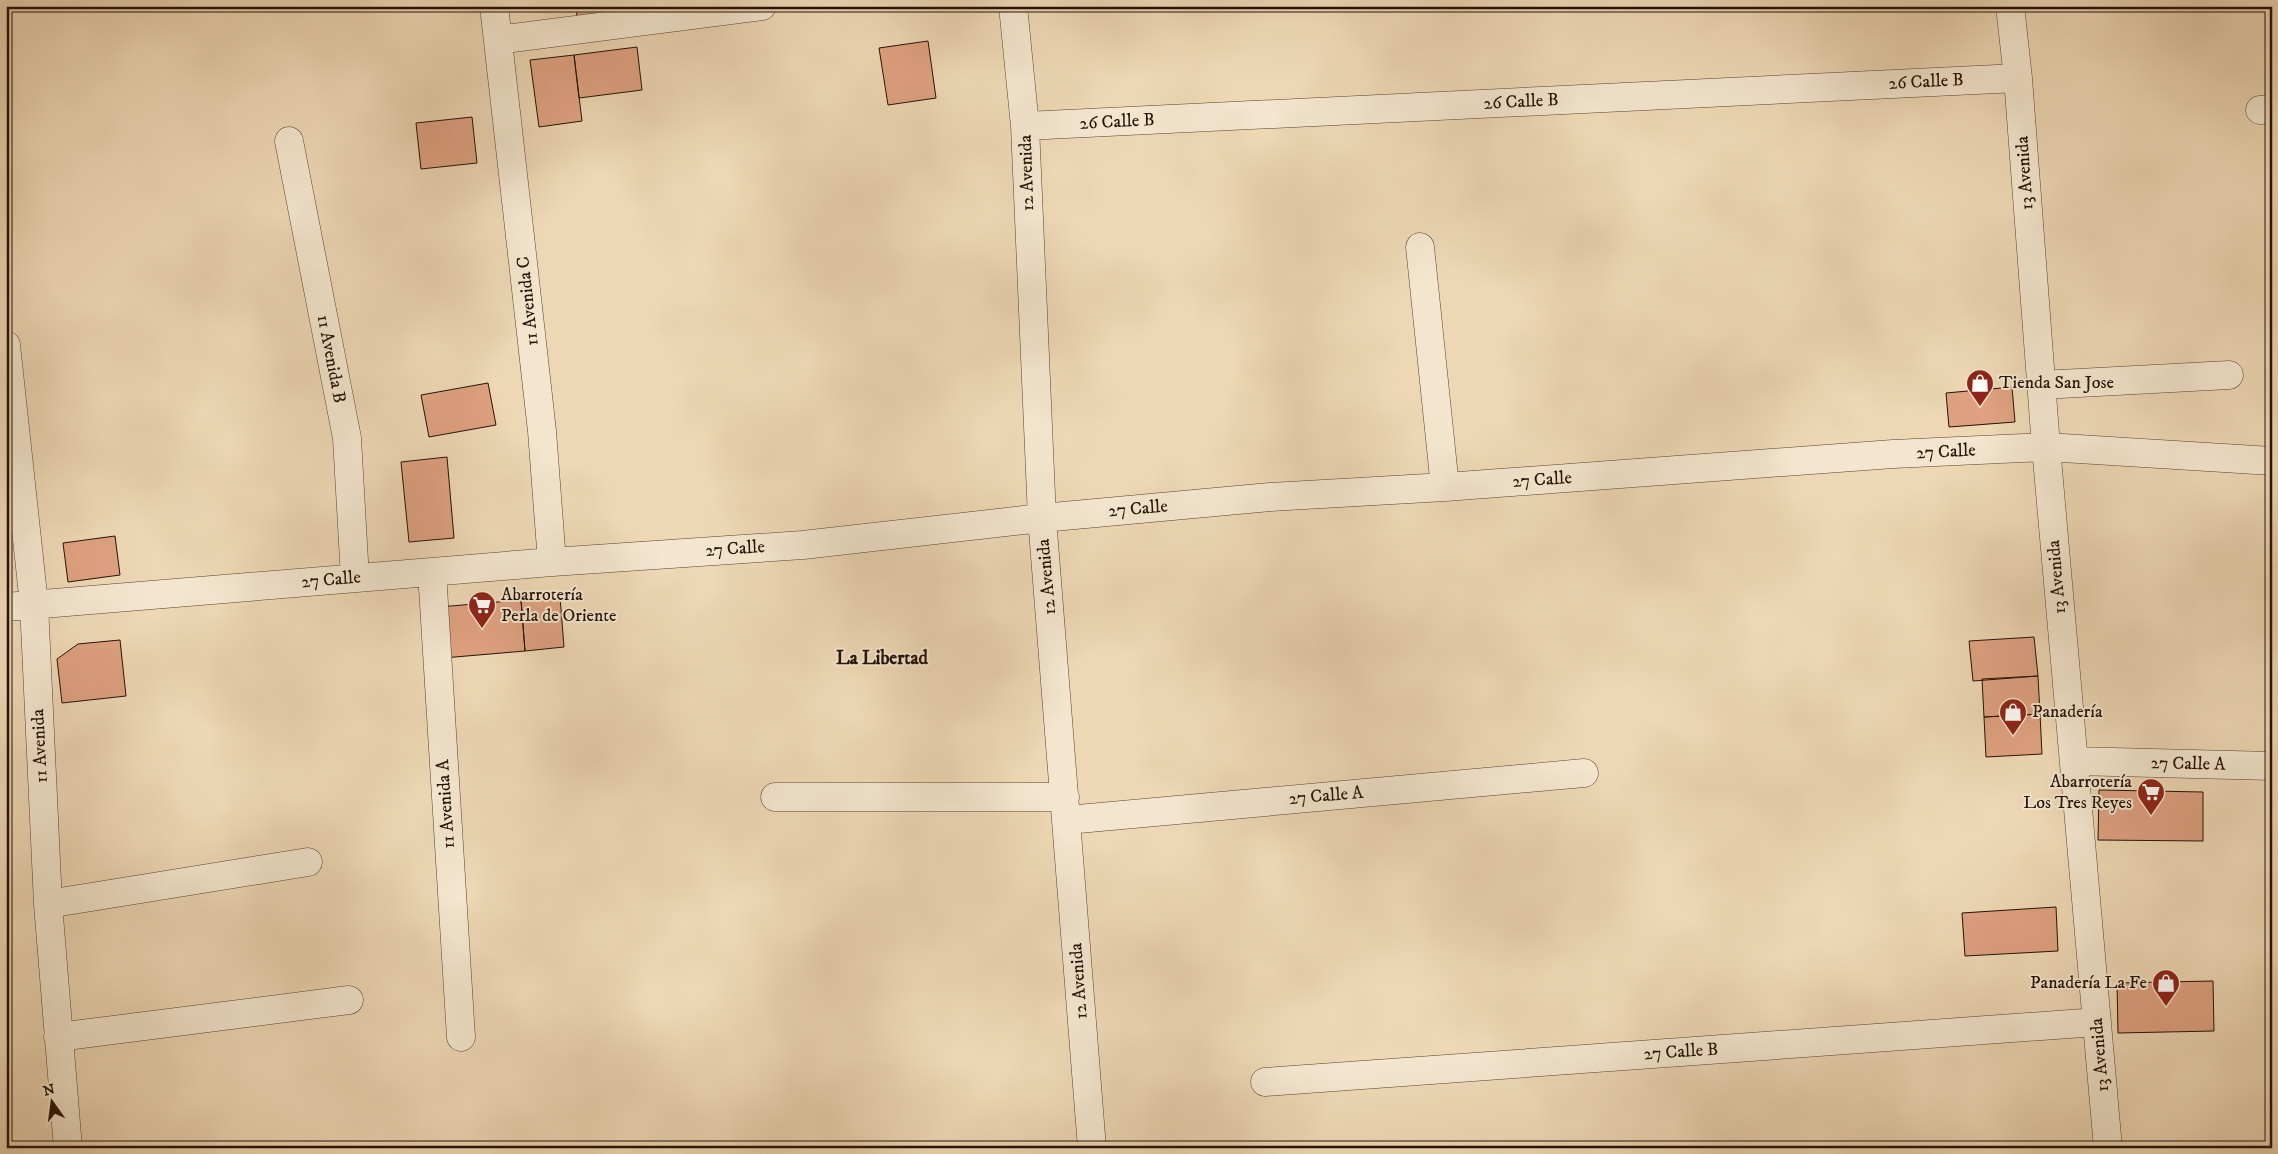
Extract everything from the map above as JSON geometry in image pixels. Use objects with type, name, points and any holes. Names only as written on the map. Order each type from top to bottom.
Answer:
[{"type":"street","name":"11 Avenida C","points":[[494,6],[542,431],[552,562]]},
{"type":"street","points":[[498,40],[762,6]]},
{"type":"street","name":"12 Avenida","points":[[1013,6],[1025,126],[1042,518],[1092,1148]]},
{"type":"street","name":"13 Avenida","points":[[2010,6],[2018,78],[2046,446],[2108,1148]]},
{"type":"street","name":"26 Calle B","points":[[1025,126],[2018,78]]},
{"type":"street","name":"11 Avenida B","points":[[289,141],[347,438],[355,578]]},
{"type":"street","points":[[1420,247],[1444,487]]},
{"type":"street","name":"11 Avenida","points":[[6,345],[34,604],[48,904],[68,1148]]},
{"type":"street","points":[[2041,385],[2229,375]]},
{"type":"street","name":"27 Calle","points":[[6,607],[552,562],[803,545],[1042,518],[1270,497],[1444,487],[1884,455],[2046,446],[2272,461]]},
{"type":"street","name":"11 Avenida A","points":[[432,572],[461,1037]]},
{"type":"street","name":"27 Calle A","points":[[2074,761],[2272,766]]},
{"type":"street","name":"27 Calle A","points":[[775,797],[1066,809],[1584,772]]},
{"type":"street","points":[[48,904],[308,862]]},
{"type":"street","points":[[58,1037],[349,1000]]},
{"type":"street","name":"27 Calle B","points":[[1265,1082],[2097,1022]]},
{"type":"building","points":[[576,6],[616,6],[617,13],[577,18]]},
{"type":"building","points":[[928,41],[936,98],[888,105],[879,48]]},
{"type":"building","points":[[637,47],[642,90],[579,98],[574,55]]},
{"type":"building","points":[[574,55],[582,121],[539,127],[530,60]]},
{"type":"building","points":[[472,117],[477,163],[421,169],[416,123]]},
{"type":"building","points":[[488,383],[496,425],[429,437],[421,395]]},
{"type":"building","name":"Tienda San Jose","points":[[2012,387],[2015,422],[1949,427],[1946,393]]},
{"type":"building","points":[[447,457],[454,538],[409,542],[401,462]]},
{"type":"building","points":[[115,536],[120,575],[68,582],[63,543]]},
{"type":"building","points":[[560,597],[564,647],[525,651],[521,600]]},
{"type":"building","name":"Abarrotería Perla de Oriente","points":[[521,600],[525,651],[443,658],[439,607]]},
{"type":"building","points":[[2034,637],[2038,676],[1973,681],[1969,641]]},
{"type":"building","points":[[120,640],[126,696],[62,703],[57,659],[78,644]]},
{"type":"building","points":[[2038,676],[2040,714],[1984,717],[1982,679]]},
{"type":"building","name":"Panadería","points":[[2040,714],[2042,754],[1986,757],[1984,717]]},
{"type":"building","name":"Abarrotería Los Tres Reyes","points":[[2099,790],[2203,792],[2203,841],[2098,840]]},
{"type":"building","points":[[2056,907],[2058,951],[1965,956],[1962,913]]},
{"type":"building","name":"Panadería La Fe","points":[[2213,981],[2214,1031],[2118,1033],[2117,983]]},
{"type":"place","name":"Tienda San Jose","points":[[1980,407]]},
{"type":"place","name":"Abarrotería Perla de Oriente","points":[[482,629]]},
{"type":"place","name":"Panadería","points":[[2013,736]]},
{"type":"place","name":"Abarrotería Los Tres Reyes","points":[[2151,816]]},
{"type":"place","name":"Panadería La Fe","points":[[2166,1007]]},
{"type":"district","name":"La Libertad","points":[[882,658]]}]
